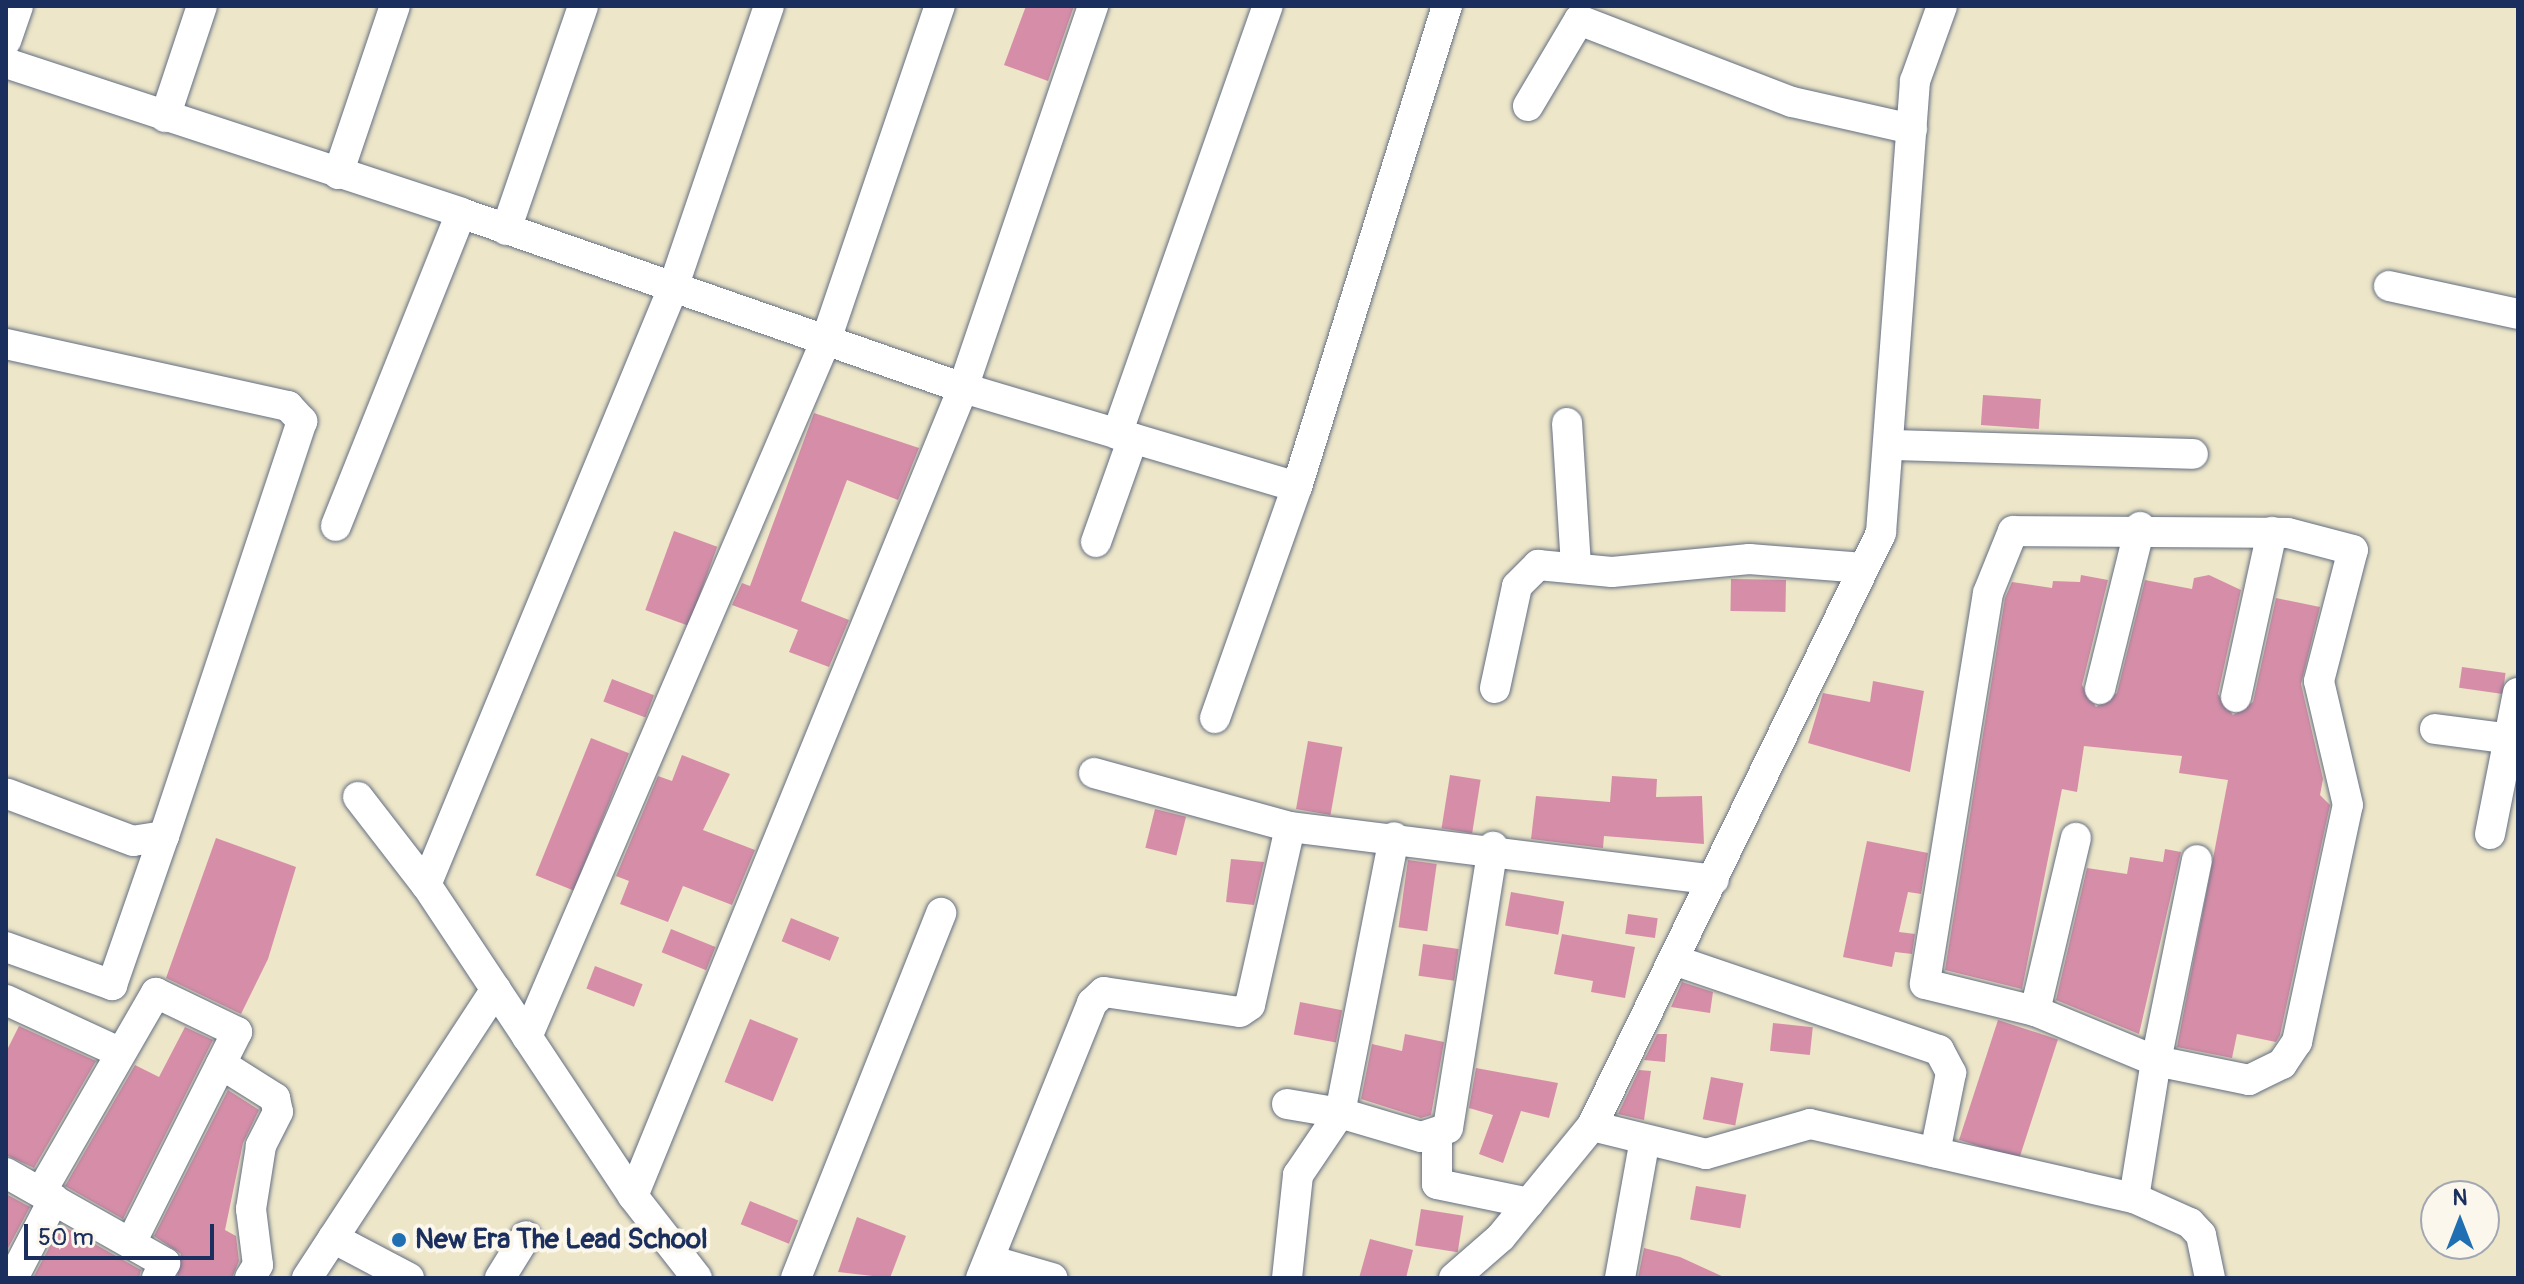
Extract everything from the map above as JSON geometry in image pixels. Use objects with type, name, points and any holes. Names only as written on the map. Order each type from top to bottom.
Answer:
[{"type":"street","points":[[6,41],[18,6]]},
{"type":"street","points":[[165,117],[202,6]]},
{"type":"street","points":[[338,174],[395,6]]},
{"type":"street","points":[[506,230],[583,6]]},
{"type":"street","points":[[426,885],[673,288],[769,6]]},
{"type":"street","points":[[527,1037],[826,340],[940,6]]},
{"type":"street","points":[[633,1196],[963,388],[1093,6]]},
{"type":"street","points":[[1096,542],[1125,436],[1268,6]]},
{"type":"street","points":[[1215,718],[1297,487],[1447,6]]},
{"type":"street","points":[[1454,1278],[1529,1203],[1592,1126],[1881,533],[1892,445],[1915,81],[1942,6]]},
{"type":"street","points":[[1528,106],[1571,26],[1593,21],[1742,85],[1912,129]]},
{"type":"street","points":[[6,63],[461,213],[963,388],[1297,487]]},
{"type":"street","points":[[336,526],[461,213]]},
{"type":"street","points":[[2389,286],[2518,314]]},
{"type":"street","points":[[6,344],[288,406],[302,421],[112,985],[9,954]]},
{"type":"street","points":[[1567,423],[1576,567]]},
{"type":"street","points":[[1892,445],[2193,454]]},
{"type":"street","points":[[2100,689],[2140,527]]},
{"type":"street","points":[[2140,527],[2272,532],[2353,550],[2319,681],[2348,805],[2297,1042],[2270,1073],[2230,1081],[2156,1061],[2035,1011],[1938,992],[1924,981],[1988,593],[2013,531],[2140,527]]},
{"type":"street","points":[[2236,697],[2272,532]]},
{"type":"street","points":[[1495,688],[1526,572],[1538,565],[1667,570],[1749,559],[1864,568]]},
{"type":"street","points":[[2490,834],[2513,740],[2518,693]]},
{"type":"street","points":[[2435,729],[2513,740]]},
{"type":"street","points":[[1094,773],[1290,827],[1493,847],[1714,880]]},
{"type":"street","points":[[8,794],[133,841],[164,836]]},
{"type":"street","points":[[358,797],[426,885],[685,1272]]},
{"type":"street","points":[[1052,1278],[985,1269],[1092,1003],[1104,992],[1240,1012],[1250,1005],[1290,827]]},
{"type":"street","points":[[1287,1278],[1298,1175],[1340,1113],[1394,837]]},
{"type":"street","points":[[2035,1011],[2076,838]]},
{"type":"street","points":[[1493,847],[1452,1115],[1437,1136],[1437,1184],[1529,1203]]},
{"type":"street","points":[[2134,1198],[2156,1061],[2197,860]]},
{"type":"street","points":[[796,1278],[941,913]]},
{"type":"street","points":[[1674,960],[1939,1050],[1951,1073],[1935,1152]]},
{"type":"street","points":[[307,1278],[496,989]]},
{"type":"street","points":[[13,1278],[48,1196],[119,1052],[156,993],[237,1032],[131,1243]]},
{"type":"street","points":[[6,1000],[119,1052]]},
{"type":"street","points":[[221,1064],[275,1098],[278,1112],[256,1177],[251,1209],[259,1255],[250,1278]]},
{"type":"street","points":[[1287,1104],[1437,1136]]},
{"type":"street","points":[[1592,1126],[1644,1144],[1706,1154],[1810,1124],[2134,1198],[2201,1235],[2210,1278]]},
{"type":"street","points":[[1620,1278],[1644,1144]]},
{"type":"street","points":[[6,1173],[165,1263],[157,1278]]},
{"type":"street","points":[[500,1278],[526,1236]]},
{"type":"street","points":[[333,1238],[409,1278]]},
{"type":"building","points":[[1026,6],[1074,6],[1048,81],[1004,65]]},
{"type":"building","points":[[1983,395],[2041,399],[2039,429],[1981,425]]},
{"type":"building","points":[[814,413],[919,448],[898,500],[847,480],[801,601],[849,620],[829,667],[789,652],[798,630],[732,605],[742,583],[750,586]]},
{"type":"building","points":[[674,531],[717,547],[688,626],[645,610]]},
{"type":"building","points":[[2081,575],[2108,580],[2082,685],[2096,707],[2117,693],[2145,580],[2192,589],[2194,578],[2209,575],[2241,590],[2218,694],[2233,715],[2253,702],[2276,598],[2320,607],[2301,684],[2323,779],[2320,795],[2330,805],[2276,1042],[2237,1034],[2232,1058],[2177,1047],[2228,780],[2179,773],[2182,756],[2084,746],[2077,792],[2062,789],[2022,989],[1945,970],[2005,598],[2012,582],[2052,588],[2053,581],[2080,582]]},
{"type":"building","points":[[1731,579],[1786,580],[1785,612],[1730,611]]},
{"type":"building","points":[[2462,667],[2506,673],[2503,694],[2459,688]]},
{"type":"building","points":[[612,679],[654,695],[645,718],[603,701]]},
{"type":"building","points":[[1873,681],[1924,691],[1910,772],[1808,743],[1823,693],[1870,702]]},
{"type":"building","points":[[591,738],[629,753],[574,891],[536,875]]},
{"type":"building","points":[[1308,741],[1342,747],[1330,815],[1296,809]]},
{"type":"building","points":[[682,755],[730,774],[703,830],[755,850],[732,905],[683,886],[668,922],[620,904],[629,881],[616,876],[658,776],[672,781]]},
{"type":"building","points":[[1450,775],[1481,780],[1472,833],[1442,828]]},
{"type":"building","points":[[1612,776],[1657,779],[1656,797],[1702,796],[1704,844],[1604,836],[1603,848],[1531,839],[1536,796],[1610,802]]},
{"type":"building","points":[[1155,809],[1186,817],[1176,856],[1145,848]]},
{"type":"building","points":[[216,838],[296,867],[268,959],[241,1014],[166,978]]},
{"type":"building","points":[[1867,841],[1928,853],[1921,894],[1908,892],[1899,932],[1915,934],[1912,954],[1895,952],[1892,967],[1843,957]]},
{"type":"building","points":[[2165,849],[2181,852],[2139,1034],[2056,1000],[2087,868],[2127,874],[2130,857],[2163,862]]},
{"type":"building","points":[[1231,859],[1264,862],[1254,905],[1226,902]]},
{"type":"building","points":[[1408,860],[1437,864],[1427,931],[1399,927]]},
{"type":"building","points":[[1511,892],[1564,901],[1558,935],[1505,925]]},
{"type":"building","points":[[1628,914],[1658,918],[1655,938],[1625,934]]},
{"type":"building","points":[[791,918],[839,937],[830,961],[782,941]]},
{"type":"building","points":[[671,929],[716,947],[706,970],[662,952]]},
{"type":"building","points":[[1562,934],[1635,947],[1625,998],[1591,992],[1593,981],[1554,974]]},
{"type":"building","points":[[1423,944],[1459,949],[1454,981],[1419,976]]},
{"type":"building","points":[[595,966],[643,984],[634,1007],[586,988]]},
{"type":"building","points":[[1682,982],[1713,992],[1710,1013],[1671,1007]]},
{"type":"building","points":[[1300,1002],[1342,1010],[1336,1043],[1294,1034]]},
{"type":"building","points":[[750,1019],[798,1038],[773,1102],[725,1082]]},
{"type":"building","points":[[1998,1020],[2058,1039],[2019,1159],[1959,1140]]},
{"type":"building","points":[[1773,1023],[1813,1027],[1810,1055],[1770,1051]]},
{"type":"building","points":[[19,1026],[96,1061],[34,1168],[6,1155],[6,1052]]},
{"type":"building","points":[[185,1027],[213,1040],[123,1219],[65,1186],[135,1065],[159,1077]]},
{"type":"building","points":[[1405,1034],[1444,1042],[1431,1115],[1421,1118],[1361,1099],[1372,1044],[1402,1051]]},
{"type":"building","points":[[1657,1034],[1667,1034],[1665,1062],[1644,1060]]},
{"type":"building","points":[[1476,1068],[1558,1083],[1549,1118],[1521,1111],[1503,1163],[1479,1154],[1493,1115],[1469,1108]]},
{"type":"building","points":[[1639,1070],[1651,1071],[1644,1120],[1618,1114]]},
{"type":"building","points":[[1711,1077],[1743,1083],[1735,1126],[1703,1119]]},
{"type":"building","points":[[228,1090],[259,1110],[243,1143],[225,1230],[236,1236],[239,1261],[232,1278],[177,1278],[181,1254],[154,1236]]},
{"type":"building","points":[[1696,1186],[1746,1195],[1740,1228],[1690,1219]]},
{"type":"building","points":[[6,1194],[30,1207],[6,1252]]},
{"type":"building","points":[[750,1201],[798,1220],[789,1244],[741,1224]]},
{"type":"building","points":[[1421,1209],[1463,1216],[1458,1252],[1415,1246]]},
{"type":"building","points":[[857,1217],[906,1236],[890,1278],[838,1272]]},
{"type":"building","points":[[61,1225],[141,1270],[139,1278],[33,1278]]},
{"type":"building","points":[[1370,1239],[1413,1250],[1406,1278],[1359,1278]]},
{"type":"building","points":[[1644,1248],[1680,1257],[1726,1278],[1638,1278]]},
{"type":"place","name":"New Era The Lead School","points":[[399,1240]]}]
